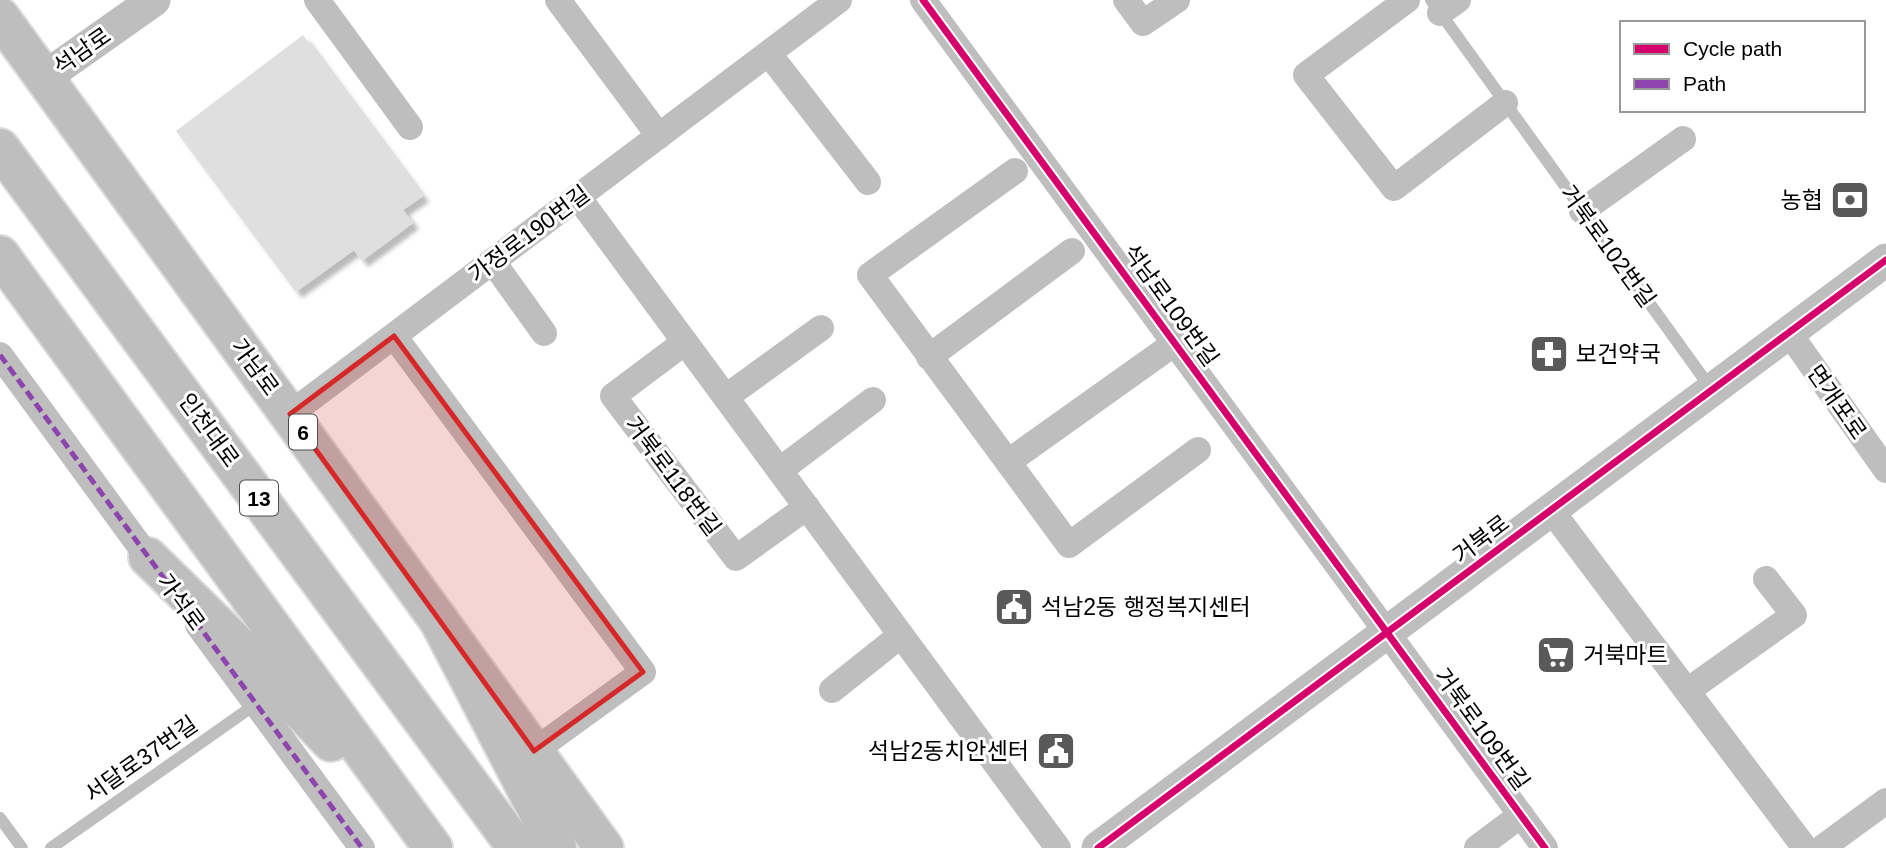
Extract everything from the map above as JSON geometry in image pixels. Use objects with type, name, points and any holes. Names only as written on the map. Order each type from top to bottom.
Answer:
[{"type":"main road","name":"가남로","points":[[0,17],[604,848]]},
{"type":"main road","name":"인천대로","points":[[0,148],[517,848]]},
{"type":"main road","points":[[0,255],[433,847]]},
{"type":"main road","points":[[148,556],[244,651],[433,847]]},
{"type":"main road","points":[[438,619],[557,848]]},
{"type":"street","name":"석남로","points":[[45,77],[153,0]]},
{"type":"street","points":[[317,0],[410,127]]},
{"type":"street","points":[[558,0],[659,136]]},
{"type":"street","name":"가정로190번길","points":[[290,414],[839,0]]},
{"type":"street","name":"석남로109번길","points":[[923,0],[1387,633]]},
{"type":"street","points":[[1126,0],[1143,23],[1177,0]]},
{"type":"street","points":[[1407,0],[1306,75],[1394,188],[1505,103]]},
{"type":"street","points":[[769,54],[868,182]]},
{"type":"street","points":[[1583,211],[1683,139]]},
{"type":"street","points":[[1016,171],[870,275],[1069,545],[1198,450]]},
{"type":"street","points":[[578,197],[1058,848]]},
{"type":"street","points":[[929,356],[1072,251]]},
{"type":"street","name":"거북로","points":[[1098,848],[1886,260]]},
{"type":"street","points":[[492,262],[544,333]]},
{"type":"street","points":[[726,397],[821,328]]},
{"type":"street","name":"면개포로","points":[[1788,333],[1886,470]]},
{"type":"street","points":[[394,336],[643,672],[534,751]]},
{"type":"street","name":"거북로118번길","points":[[685,342],[612,396],[736,558],[807,507]]},
{"type":"street","points":[[1008,462],[1175,344]]},
{"type":"street","name":"가석로","points":[[0,355],[362,848]]},
{"type":"street","points":[[780,470],[873,400]]},
{"type":"street","points":[[1551,510],[1805,848]]},
{"type":"street","points":[[1687,691],[1794,615],[1766,579]]},
{"type":"street","name":"거북로109번길","points":[[1387,633],[1545,848]]},
{"type":"street","points":[[832,690],[901,635]]},
{"type":"street","points":[[1822,848],[1886,801]]},
{"type":"street","points":[[1477,848],[1521,815]]},
{"type":"lane","name":"거북로102번길","points":[[1443,4],[1505,103],[1712,390]]},
{"type":"lane","name":"서달로37번길","points":[[51,848],[256,704]]},
{"type":"lane","points":[[0,818],[22,848]]},
{"type":"highlighted area","points":[[394,336],[643,672],[534,751],[290,414]]},
{"type":"building","points":[[303,35],[423,196],[403,210],[413,223],[362,261],[354,250],[296,292],[176,131]]},
{"type":"marked path","points":[[0,355],[362,848]]},
{"type":"cycle path","points":[[923,0],[1545,848]]},
{"type":"cycle path","points":[[1098,848],[1886,260]]},
{"type":"place","name":"농협","points":[[1850,200]]},
{"type":"place","name":"보건약국","points":[[1549,354]]},
{"type":"place","name":"석남2동 행정복지센터","points":[[1014,607]]},
{"type":"place","name":"거북마트","points":[[1556,655]]},
{"type":"place","name":"석남2동치안센터","points":[[1056,751]]}]
